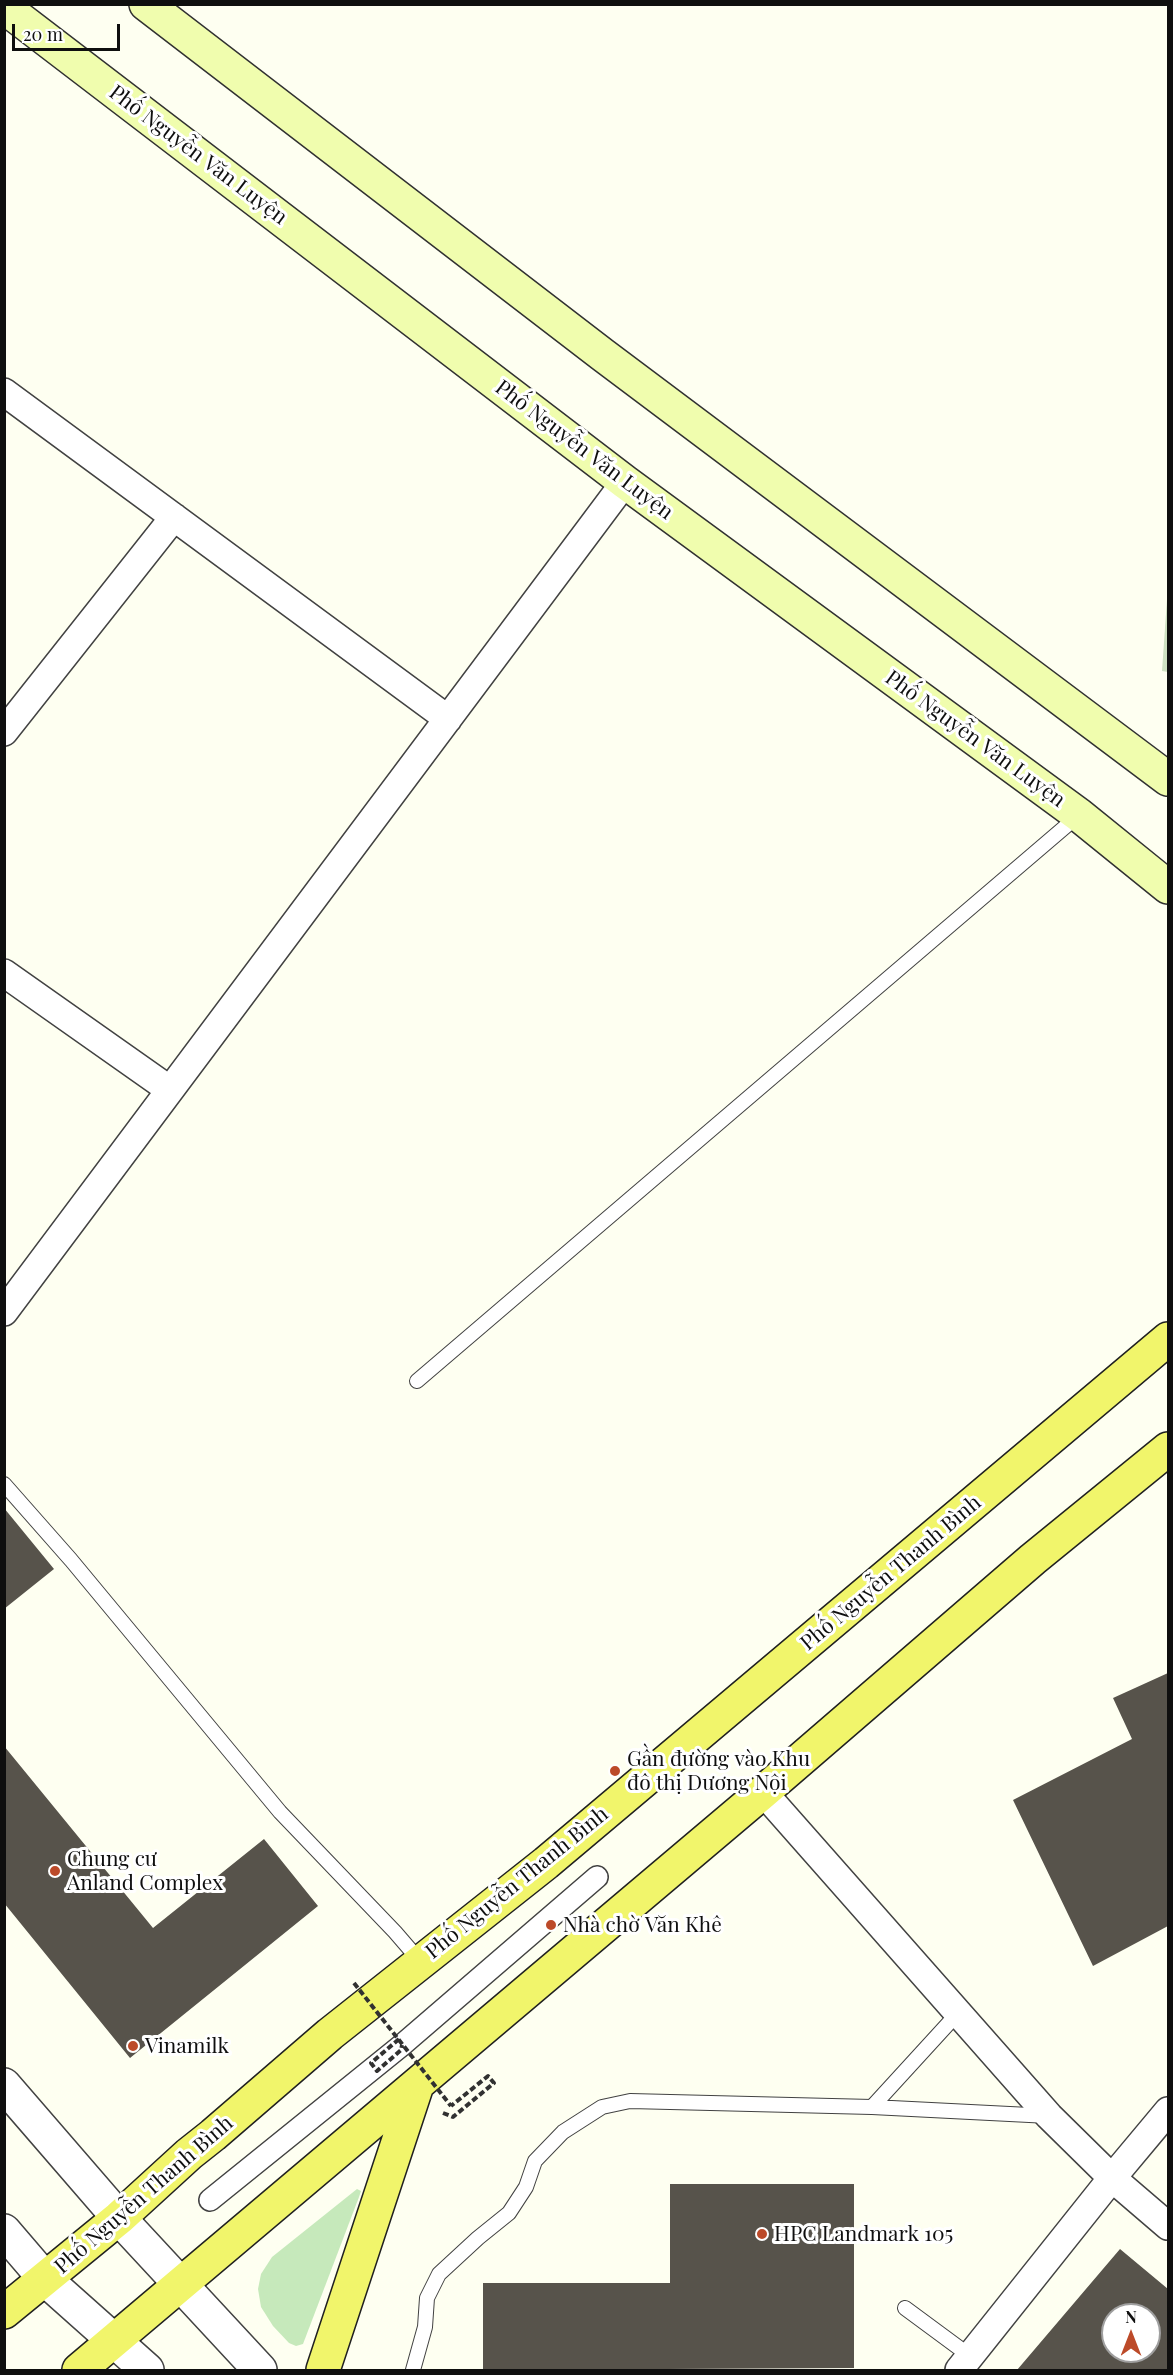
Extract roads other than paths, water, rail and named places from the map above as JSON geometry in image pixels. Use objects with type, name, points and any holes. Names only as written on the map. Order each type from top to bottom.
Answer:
[{"type":"main road","points":[[146,4],[603,355],[1168,780]]},
{"type":"main road","name":"Phố Nguyễn Văn Luyện","points":[[4,7],[625,482],[1080,815],[1168,887]]},
{"type":"main road","name":"Phố Nguyễn Thanh Bình","points":[[4,2312],[46,2280],[189,2154],[420,1961],[546,1863],[1168,1339]]},
{"type":"main road","points":[[79,2370],[763,1792],[1033,1559],[1168,1449]]},
{"type":"main road","points":[[323,2370],[418,2083]]},
{"type":"street","points":[[4,392],[448,719]]},
{"type":"street","points":[[4,1312],[625,482]]},
{"type":"street","points":[[4,732],[174,517]]},
{"type":"street","points":[[4,973],[170,1090]]},
{"type":"street","points":[[763,1792],[1049,2116],[1112,2178],[1168,2226]]},
{"type":"street","points":[[210,2200],[597,1877]]},
{"type":"street","points":[[4,2085],[119,2218],[260,2370]]},
{"type":"street","points":[[965,2363],[1168,2111]]},
{"type":"street","points":[[4,2231],[46,2280],[147,2370]]},
{"type":"lane","points":[[417,1381],[1080,815]]},
{"type":"lane","points":[[4,1484],[71,1560],[280,1812],[420,1961]]},
{"type":"lane","points":[[872,2107],[957,2013]]},
{"type":"lane","points":[[412,2370],[425,2327],[427,2298],[439,2274],[478,2238],[510,2213],[526,2187],[535,2160],[563,2132],[602,2107],[630,2101],[872,2107],[1049,2116]]},
{"type":"lane","points":[[905,2308],[965,2363]]},
{"type":"place","name":"Gần đường vào Khu đô thị Dương Nội","points":[[615,1771]]},
{"type":"place","name":"Chung cư Anland Complex","points":[[55,1871]]},
{"type":"place","name":"Nhà chờ Văn Khê","points":[[551,1925]]},
{"type":"place","name":"Vinamilk","points":[[133,2046]]},
{"type":"place","name":"HPC Landmark 105","points":[[762,2234]]}]
